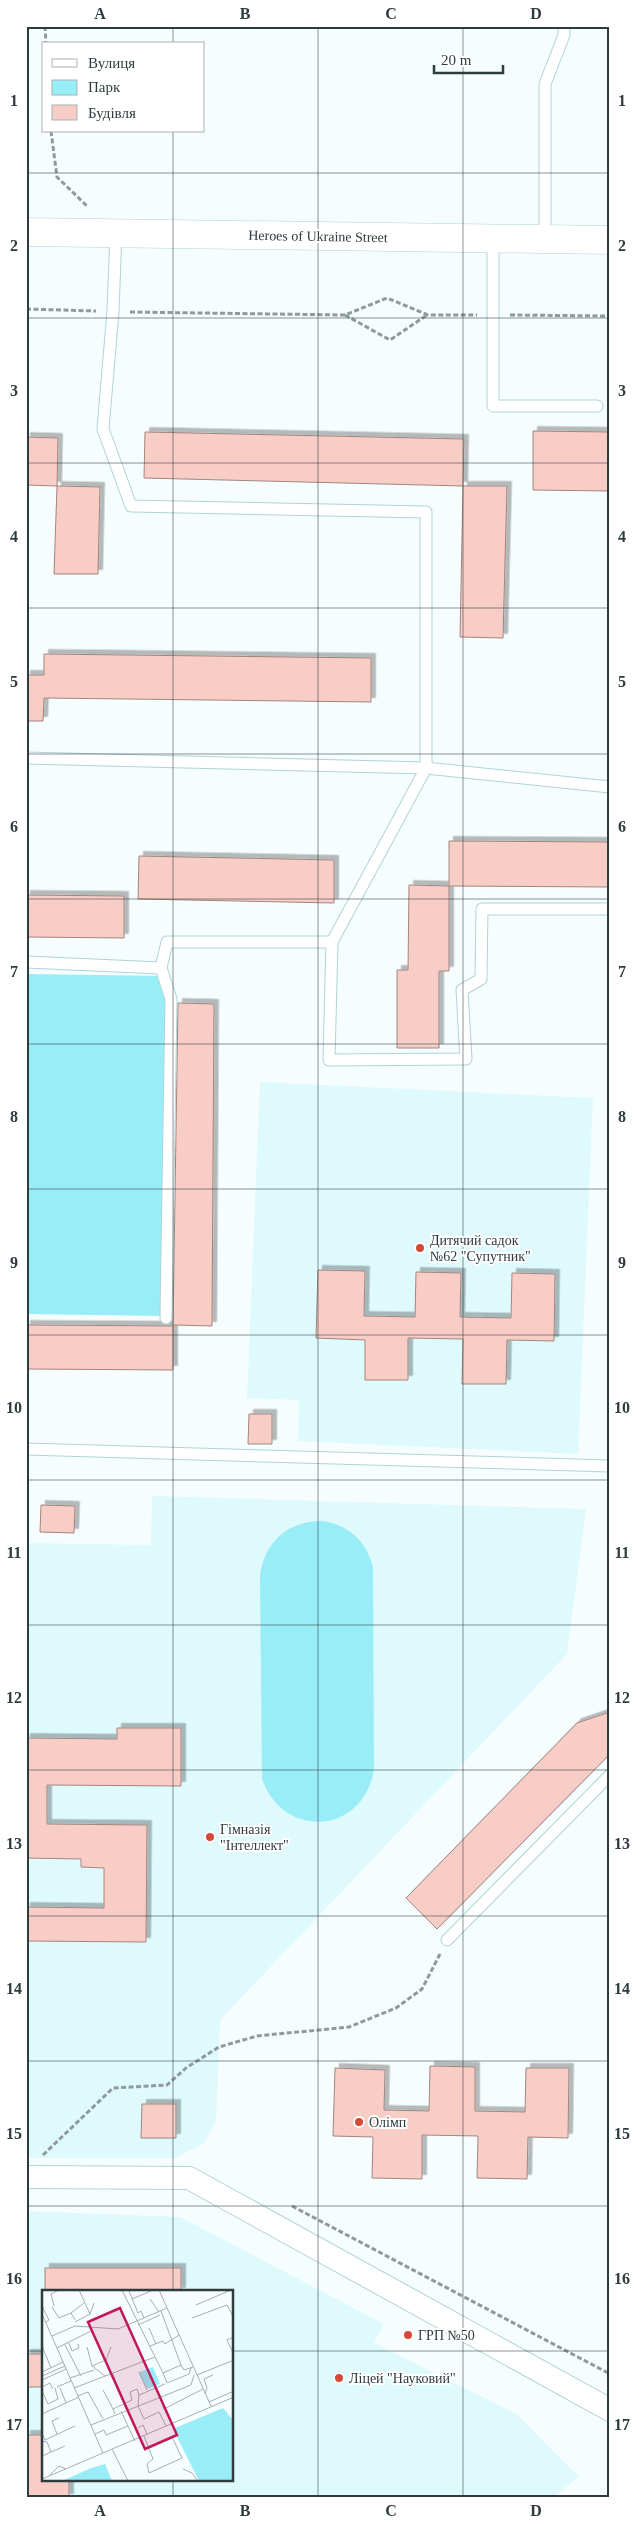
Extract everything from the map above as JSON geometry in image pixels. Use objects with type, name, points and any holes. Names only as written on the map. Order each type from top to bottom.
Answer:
[{"type":"main road","name":"Heroes of Ukraine Street","points":[[26,232],[610,240]]},
{"type":"street","points":[[26,2177],[190,2178],[608,2406]]},
{"type":"lane","points":[[545,239],[545,84],[564,35],[564,26]]},
{"type":"lane","points":[[116,233],[113,312],[103,429],[131,506],[426,512],[426,768],[332,942],[328,1060],[466,1059],[462,990],[481,979],[482,909],[610,909]]},
{"type":"lane","points":[[493,238],[493,406],[597,406]]},
{"type":"lane","points":[[26,758],[426,768],[610,787]]},
{"type":"lane","points":[[166,1318],[171,999],[161,968],[166,942],[332,942]]},
{"type":"lane","points":[[26,962],[161,968]]},
{"type":"lane","points":[[26,1449],[610,1466]]},
{"type":"lane","points":[[447,1940],[610,1775]]},
{"type":"path","points":[[45,26],[46,42]]},
{"type":"path","points":[[51,132],[57,177],[116,233]]},
{"type":"path","points":[[26,309],[345,315],[387,298],[428,315],[610,316]]},
{"type":"path","points":[[345,315],[390,340],[428,315]]},
{"type":"path","points":[[40,2158],[113,2088],[167,2085],[186,2068],[219,2047],[257,2036],[349,2027],[396,2008],[422,1989],[447,1940]]},
{"type":"path","points":[[284,2202],[610,2374]]},
{"type":"shaded area","name":"Дитячий садок №62 \"Супутник\"","points":[[260,1082],[593,1098],[578,1454],[298,1441],[299,1400],[247,1398]]},
{"type":"shaded area","name":"Гімназія \"Інтеллект\"","points":[[152,1496],[586,1509],[567,1654],[220,2020],[216,2121],[204,2143],[175,2158],[26,2158],[26,1543],[151,1545]]},
{"type":"shaded area","name":"Ліцей \"Науковий\"","points":[[26,2211],[180,2217],[384,2324],[374,2343],[517,2414],[579,2477],[552,2498],[26,2498]]},
{"type":"green space","points":[[26,974],[166,976],[162,1316],[26,1314]]},
{"type":"green space","points":[[322,1521],[340,1526],[355,1536],[366,1549],[373,1567],[374,1768],[368,1790],[356,1806],[340,1817],[323,1822],[305,1820],[288,1813],[273,1799],[262,1779],[260,1576],[262,1564],[267,1553],[280,1536],[288,1529],[299,1525]]},
{"type":"building","points":[[533,431],[610,432],[610,491],[533,490]]},
{"type":"building","points":[[145,432],[464,439],[463,486],[144,478]]},
{"type":"building","points":[[26,437],[58,438],[57,486],[26,485]]},
{"type":"building","points":[[57,486],[100,487],[98,574],[54,574]]},
{"type":"building","points":[[463,486],[507,486],[503,638],[460,637]]},
{"type":"building","points":[[44,654],[371,658],[371,702],[44,698],[43,721],[26,721],[26,675],[44,675]]},
{"type":"building","points":[[449,841],[610,842],[610,887],[449,886]]},
{"type":"building","points":[[139,856],[334,860],[334,903],[138,899]]},
{"type":"building","points":[[409,885],[449,886],[449,971],[439,971],[439,1048],[397,1048],[397,970],[408,970]]},
{"type":"building","points":[[26,895],[124,896],[124,938],[26,937]]},
{"type":"building","points":[[178,1003],[214,1004],[212,1326],[173,1325]]},
{"type":"building","points":[[318,1270],[365,1271],[364,1316],[415,1317],[416,1272],[461,1273],[460,1317],[511,1318],[512,1273],[555,1274],[554,1341],[507,1340],[506,1384],[462,1384],[463,1339],[408,1338],[408,1380],[365,1380],[365,1340],[316,1338]]},
{"type":"building","points":[[26,1325],[173,1326],[173,1370],[26,1369]]},
{"type":"building","points":[[249,1414],[272,1414],[272,1444],[248,1444]]},
{"type":"building","points":[[41,1505],[75,1506],[74,1533],[40,1532]]},
{"type":"building","points":[[610,1712],[610,1754],[437,1929],[406,1898],[577,1723]]},
{"type":"building","points":[[117,1728],[181,1728],[181,1786],[47,1785],[47,1824],[147,1825],[146,1942],[26,1941],[26,1907],[104,1908],[104,1868],[81,1867],[81,1859],[26,1858],[26,1738],[117,1739]]},
{"type":"building","points":[[430,2066],[475,2067],[475,2111],[525,2112],[526,2068],[569,2068],[568,2138],[528,2137],[527,2179],[477,2178],[478,2136],[422,2135],[422,2179],[372,2178],[373,2137],[333,2136],[335,2068],[385,2070],[384,2110],[429,2111]]},
{"type":"building","points":[[142,2104],[176,2104],[176,2138],[141,2138]]},
{"type":"building","points":[[45,2268],[181,2268],[181,2290],[45,2290]]},
{"type":"building","points":[[26,2354],[42,2354],[42,2387],[26,2387]]},
{"type":"building","points":[[26,2435],[42,2435],[42,2482],[69,2482],[69,2498],[26,2498]]},
{"type":"place","name":"Дитячий садок №62 \"Супутник\"","points":[[420,1248]]},
{"type":"place","name":"Гімназія \"Інтеллект\"","points":[[210,1837]]},
{"type":"place","name":"Олімп","points":[[359,2122]]},
{"type":"place","name":"ГРП №50","points":[[408,2335]]},
{"type":"place","name":"Ліцей \"Науковий\"","points":[[339,2378]]}]
